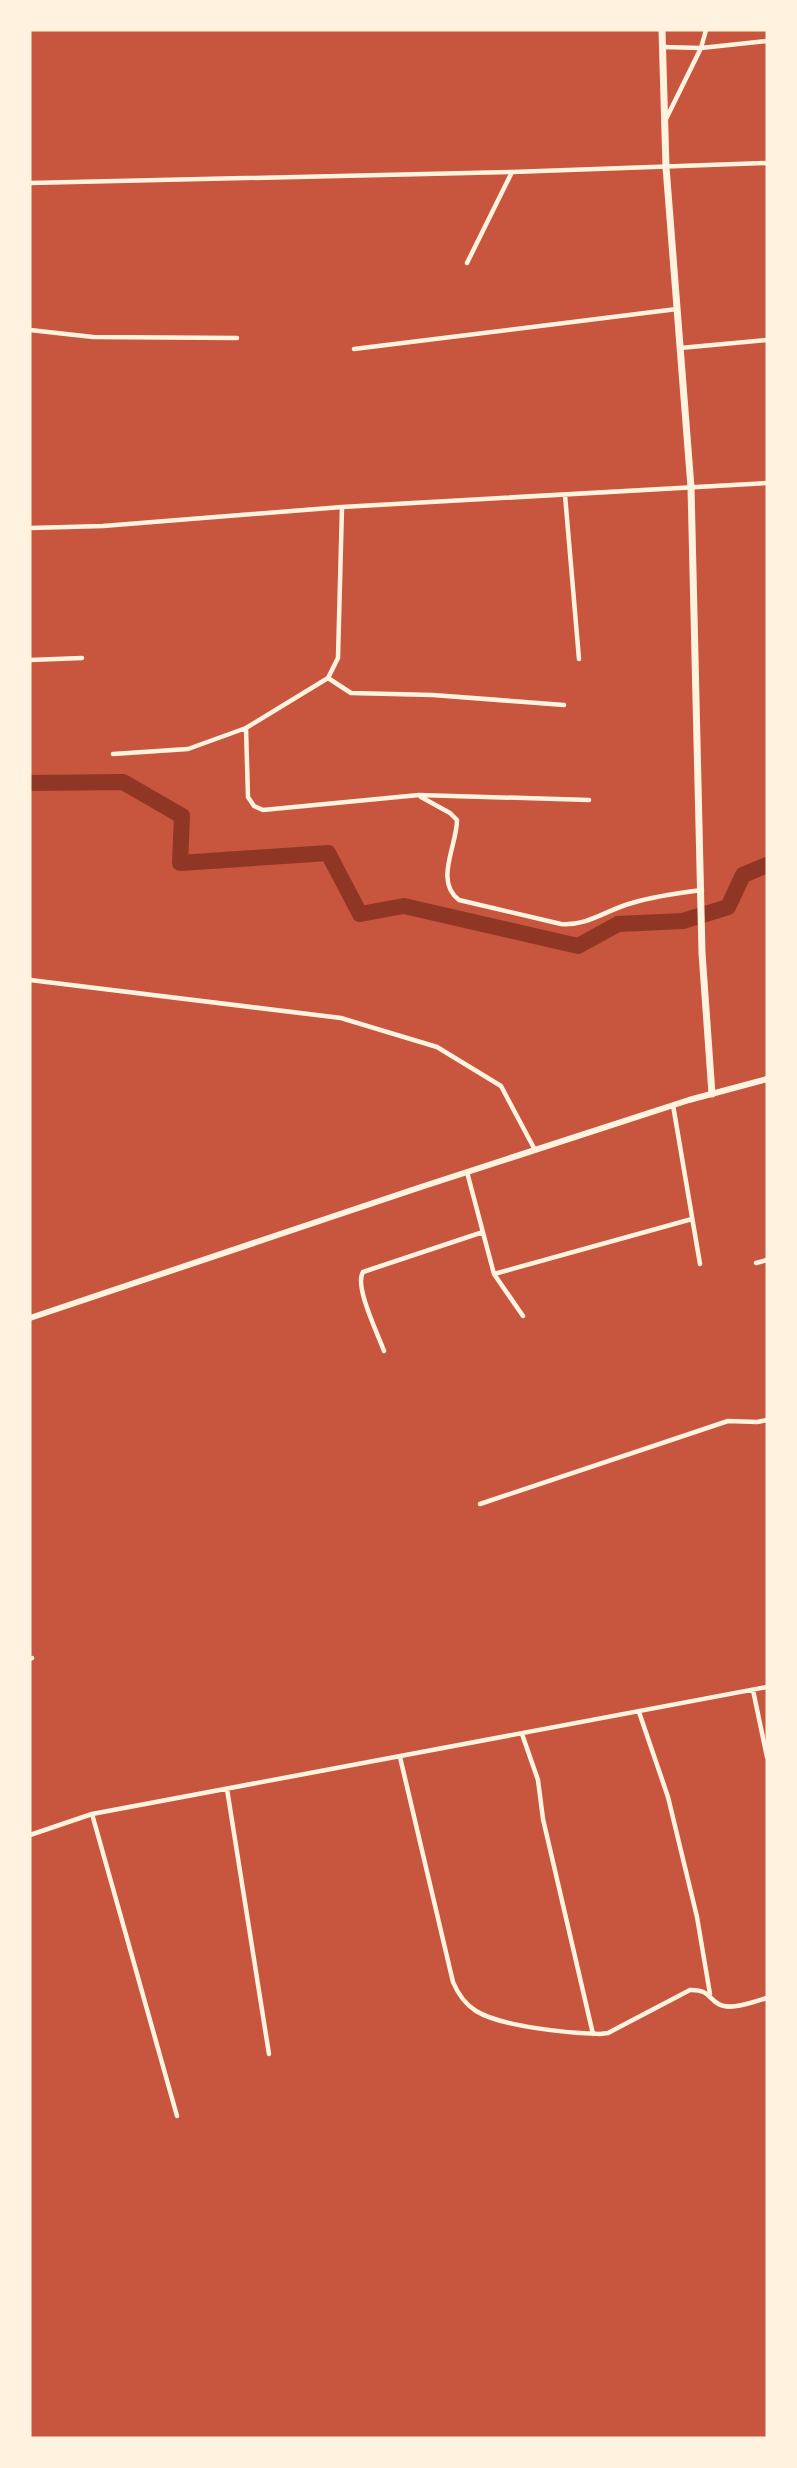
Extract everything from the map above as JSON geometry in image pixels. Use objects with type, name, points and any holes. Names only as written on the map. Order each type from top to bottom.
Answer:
[{"type":"main road","points":[[662,30],[666,167],[691,487],[702,952],[712,1094]]},
{"type":"main road","points":[[30,1318],[673,1105],[767,1079]]},
{"type":"street","points":[[665,121],[701,48],[706,30]]},
{"type":"street","points":[[663,47],[701,48],[767,41]]},
{"type":"street","points":[[30,183],[513,172],[767,163]]},
{"type":"street","points":[[467,263],[513,172]]},
{"type":"street","points":[[354,349],[677,309]]},
{"type":"street","points":[[30,330],[93,337],[237,338]]},
{"type":"street","points":[[680,348],[767,340]]},
{"type":"street","points":[[30,528],[103,526],[342,507],[767,483]]},
{"type":"street","points":[[565,495],[579,659]]},
{"type":"street","points":[[113,754],[188,749],[246,728],[328,678],[338,658],[342,507]]},
{"type":"street","points":[[30,660],[82,658]]},
{"type":"street","points":[[328,678],[351,693],[433,695],[564,705]]},
{"type":"street","points":[[246,728],[248,797],[254,806],[263,810],[419,795],[589,800]]},
{"type":"street","points":[[419,795],[450,813],[457,820],[457,833],[449,858],[447,884],[450,894],[459,900],[577,926],[640,900],[702,890]]},
{"type":"street","points":[[30,980],[341,1018],[437,1047],[501,1086],[535,1150]]},
{"type":"street","points":[[673,1105],[700,1264]]},
{"type":"street","points":[[467,1172],[494,1274],[523,1316]]},
{"type":"street","points":[[494,1274],[692,1219]]},
{"type":"street","points":[[384,1351],[361,1289],[359,1278],[363,1272],[483,1232]]},
{"type":"street","points":[[756,1263],[767,1260]]},
{"type":"street","points":[[480,1504],[729,1420],[757,1422],[767,1420]]},
{"type":"street","points":[[30,1834],[92,1814],[767,1688]]},
{"type":"street","points":[[753,1690],[767,1757]]},
{"type":"street","points":[[639,1712],[668,1797],[697,1917],[710,1995]]},
{"type":"street","points":[[522,1734],[538,1780],[543,1819],[593,2034]]},
{"type":"street","points":[[400,1757],[457,1992],[478,2012],[516,2024],[593,2034],[608,2033],[690,1990],[699,1990],[710,1995],[724,2006],[767,1998]]},
{"type":"street","points":[[227,1789],[269,2054]]},
{"type":"street","points":[[92,1814],[177,2116]]},
{"type":"waterway","points":[[30,783],[123,782],[182,816],[180,863],[328,853],[360,914],[404,906],[578,946],[618,924],[683,921],[728,907],[743,875],[767,865]]}]
